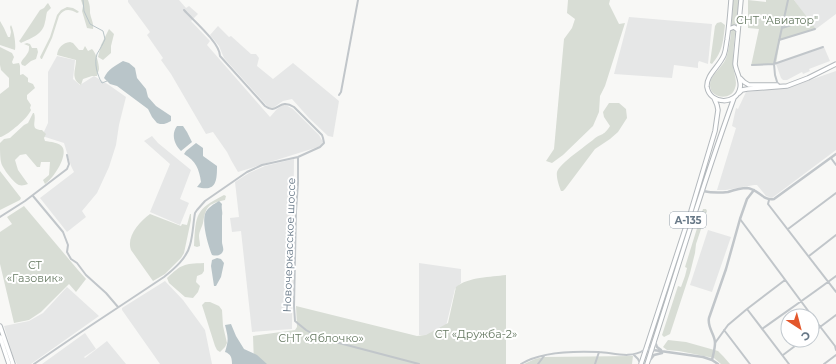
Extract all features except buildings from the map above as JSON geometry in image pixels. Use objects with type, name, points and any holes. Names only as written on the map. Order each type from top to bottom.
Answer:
[{"type":"main road","points":[[731,0],[725,53],[722,61],[707,82],[708,90],[711,95],[719,101],[727,101],[734,98],[740,89],[741,84],[735,64],[741,0]]},
{"type":"main road","points":[[728,29],[734,27],[738,30]]},
{"type":"main road","points":[[738,93],[747,89],[779,87],[796,83],[836,64]]},
{"type":"main road","points":[[739,77],[749,85],[778,85],[796,83]]},
{"type":"main road","name":"А-135","points":[[641,364],[716,131],[718,110],[714,98]]},
{"type":"main road","name":"А-135","points":[[647,364],[734,98]]},
{"type":"main road","points":[[0,326],[13,364]]},
{"type":"main road","points":[[652,350],[649,347],[654,332],[653,328]]},
{"type":"main road","points":[[0,337],[9,364]]},
{"type":"street","points":[[339,95],[341,92],[358,0]]},
{"type":"street","points":[[778,85],[774,64],[788,0]]},
{"type":"street","points":[[34,364],[164,277],[183,259],[190,245],[196,212],[205,201],[247,172],[262,165],[298,157],[322,146],[324,140],[322,135],[294,107],[289,104],[284,104],[272,110],[265,106],[220,56],[220,52],[213,40],[184,10]]},
{"type":"street","points":[[782,28],[807,20]]},
{"type":"street","points":[[779,40],[815,29]]},
{"type":"street","points":[[752,65],[774,64],[824,47]]},
{"type":"street","points":[[703,191],[715,193],[747,188],[754,190],[769,200],[774,199],[836,154]]},
{"type":"street","points":[[0,217],[33,196],[67,169],[67,155]]},
{"type":"street","name":"Новочеркасское шоссе","points":[[298,157],[294,306],[295,321],[306,330],[320,338],[420,364]]},
{"type":"street","points":[[830,157],[836,165]]},
{"type":"street","points":[[715,343],[708,322],[709,318],[726,269],[747,199],[754,190]]},
{"type":"street","points":[[788,229],[836,193]]},
{"type":"street","points":[[33,196],[63,232],[68,245],[67,252],[71,259],[77,263],[86,275],[106,293],[118,307]]},
{"type":"street","points":[[769,200],[768,204],[836,292]]},
{"type":"street","points":[[740,219],[806,308]]},
{"type":"street","points":[[809,256],[836,235]]},
{"type":"street","points":[[762,329],[836,276]]},
{"type":"street","points":[[712,360],[715,343],[728,325],[785,280]]},
{"type":"street","points":[[747,309],[789,364]]},
{"type":"street","points":[[836,316],[820,327],[835,346],[836,350]]},
{"type":"street","points":[[724,330],[750,364]]},
{"type":"street","points":[[656,338],[655,344],[657,347],[666,352]]},
{"type":"street","points":[[782,355],[792,348]]},
{"type":"street","points":[[521,364],[528,360],[545,355],[574,352],[599,352],[634,355],[641,353],[646,349],[703,357],[718,364]]},
{"type":"street","points":[[595,364],[599,352]]},
{"type":"street","points":[[647,364],[654,355],[666,352]]},
{"type":"street","points":[[538,364],[545,355]]},
{"type":"street","points":[[634,355],[641,364]]},
{"type":"street","points":[[824,364],[828,363],[836,355]]},
{"type":"shaded area","points":[[128,0],[179,0],[186,8],[189,6],[198,14],[191,21],[210,41],[207,45],[270,117],[284,104],[293,109],[319,135],[323,142],[322,145],[238,172],[227,152],[213,132],[206,134],[171,74],[161,60],[163,58],[147,35],[150,32]]},
{"type":"shaded area","points":[[794,0],[836,0],[836,14],[816,29]]},
{"type":"shaded area","points":[[629,17],[712,24],[708,64],[699,61],[698,68],[674,65],[672,78],[614,74]]},
{"type":"shaded area","points":[[218,26],[229,37],[231,36],[251,54],[256,54],[259,58],[257,66],[273,79],[293,63],[339,101],[333,137],[328,136],[292,99],[283,101],[273,108],[268,107],[224,58],[219,46],[210,35]]},
{"type":"shaded area","points":[[824,47],[830,61],[809,69],[810,71],[803,74],[802,72],[787,80],[783,80],[781,78],[776,64]]},
{"type":"shaded area","points":[[57,56],[75,60],[73,79],[80,85],[94,76],[126,97],[116,145],[109,167],[97,193],[82,211],[86,217],[67,232],[40,198],[74,172],[64,143],[42,136],[48,123],[48,72]]},
{"type":"shaded area","points":[[123,61],[129,63],[135,68],[137,78],[146,89],[148,97],[156,106],[171,116],[171,121],[164,124],[157,123],[148,109],[117,86],[110,84],[104,78],[110,70]]},
{"type":"shaded area","points":[[836,71],[836,150],[772,198],[766,196],[757,185],[717,190],[736,128],[732,126],[736,108],[738,109],[746,92],[787,88]]},
{"type":"shaded area","points":[[177,126],[183,126],[192,142],[181,151],[174,139],[174,132]]},
{"type":"shaded area","points":[[152,136],[158,143],[191,170],[180,199],[189,203],[180,225],[150,212],[170,164],[144,141]]},
{"type":"shaded area","points":[[196,143],[203,148],[203,156],[217,166],[217,177],[212,187],[197,187],[201,182],[198,169],[184,154]]},
{"type":"shaded area","points":[[294,159],[292,329],[252,332],[241,231],[232,232],[230,218],[239,217],[235,182],[249,173],[265,166]]},
{"type":"shaded area","points":[[219,201],[222,204],[223,250],[221,254],[215,256],[212,255],[209,246],[204,218],[207,210]]},
{"type":"shaded area","points":[[708,230],[731,237],[712,292],[690,285]]},
{"type":"shaded area","points":[[217,258],[221,259],[224,263],[221,277],[216,286],[214,286],[211,266],[212,260]]},
{"type":"shaded area","points":[[419,263],[461,269],[461,283],[455,289],[446,326],[428,336],[419,335]]},
{"type":"shaded area","points":[[165,281],[183,300],[205,330],[212,364],[160,364],[122,310],[122,308]]},
{"type":"shaded area","points":[[67,287],[99,316],[31,364],[17,364],[4,326],[29,321],[43,313]]},
{"type":"shaded area","points":[[231,324],[244,349],[257,355],[267,364],[232,364],[231,356],[225,352],[228,338],[225,325]]},
{"type":"shaded area","points":[[85,333],[96,349],[84,357],[85,358],[107,341],[126,364],[42,364]]},
{"type":"green space","points":[[81,0],[88,0],[93,29],[87,28],[82,11],[83,6]]},
{"type":"green space","points":[[568,0],[610,0],[609,4],[619,24],[625,23],[605,86],[600,96],[599,112],[593,126],[563,155],[552,163],[546,161],[554,149],[564,39],[572,28],[575,19],[567,13]]},
{"type":"green space","points":[[733,0],[739,0],[733,56],[736,85],[733,92],[725,97],[716,95],[711,89],[710,84],[713,76],[724,62],[729,48]]},
{"type":"green space","name":"СНТ \"Авиатор\"","points":[[748,0],[766,2],[766,0],[794,0],[816,29],[780,40],[776,64],[751,66],[759,29],[748,28]]},
{"type":"green space","points":[[48,3],[51,8],[47,12],[42,30],[36,36],[21,43],[19,41],[40,10]]},
{"type":"green space","points":[[67,7],[73,8],[79,12],[77,13],[65,10],[61,13],[52,38],[41,59],[40,57],[50,37],[57,15],[61,10]]},
{"type":"green space","points":[[0,21],[8,37],[10,37],[11,25],[15,50],[0,45]]},
{"type":"green space","points":[[721,22],[725,25],[723,41],[718,55],[712,64],[710,63],[715,26],[717,23]]},
{"type":"green space","points":[[109,29],[114,34],[111,53],[103,60],[98,57],[101,45]]},
{"type":"green space","points":[[70,42],[73,43],[79,50],[83,50],[85,46],[88,51],[92,49],[98,61],[99,69],[97,76],[83,79],[81,85],[76,80],[74,74],[76,60],[57,55],[61,46]]},
{"type":"green space","points":[[24,44],[30,44],[32,48],[37,48],[38,52],[36,59],[25,66],[21,63],[29,51],[29,46]]},
{"type":"green space","points":[[0,47],[12,53],[14,57],[12,62],[13,64],[19,63],[20,75],[23,74],[28,78],[28,82],[33,84],[35,88],[27,95],[27,99],[31,105],[31,110],[29,113],[9,133],[1,137],[0,94],[9,87],[9,78],[1,70]]},
{"type":"green space","points":[[609,103],[619,103],[626,109],[627,118],[618,132],[595,149],[565,189],[561,191],[557,179],[557,172],[559,168],[568,159],[608,129],[610,126],[604,117],[603,112]]},
{"type":"green space","points":[[33,113],[35,116],[35,127],[38,130],[42,130],[46,134],[44,138],[45,141],[62,146],[64,152],[58,168],[45,184],[43,180],[49,175],[50,162],[41,162],[40,167],[37,167],[26,154],[20,155],[15,160],[18,170],[28,184],[20,185],[11,178],[2,165],[0,158],[0,143],[4,139],[10,138],[28,123]]},
{"type":"green space","points":[[0,171],[21,198],[20,200],[0,210]]},
{"type":"green space","points":[[224,195],[226,196],[225,200],[214,203],[208,207],[199,234],[200,246],[194,246],[195,227],[199,214],[207,205]]},
{"type":"green space","name":"СТ «Газовик»","points":[[24,206],[86,279],[76,292],[69,284],[41,312],[29,320],[14,323],[0,264],[0,232],[12,224],[7,217]]},
{"type":"green space","points":[[703,209],[706,209],[707,211],[696,244],[690,273],[670,334],[664,337],[662,335],[678,286],[681,287],[685,276],[687,268],[685,267]]},
{"type":"green space","points":[[150,214],[181,226],[182,224],[187,225],[191,214],[184,253],[165,274],[153,281],[131,250],[130,245],[130,240],[134,230]]},
{"type":"green space","points":[[204,263],[204,271],[202,274],[197,276],[196,282],[200,286],[198,292],[193,298],[185,297],[169,283],[167,278],[180,267],[187,264]]},
{"type":"green space","points":[[506,275],[506,364],[254,364],[253,336],[295,330],[297,327],[296,306],[417,336],[426,335],[448,323],[456,287],[473,279]]},
{"type":"green space","points":[[205,302],[210,302],[219,306],[222,310],[223,326],[227,343],[220,352],[215,346],[202,305]]},
{"type":"green space","points":[[668,340],[686,342],[718,351],[730,364],[721,364],[714,358],[667,350],[663,347]]},
{"type":"green space","points":[[633,356],[632,364],[524,364],[544,357]]},
{"type":"waterway","points":[[83,0],[84,11],[90,24],[103,31],[105,39],[97,54],[96,65],[97,73],[102,83],[107,81]]},
{"type":"park label","name":"СТ «Дружба-2»","points":[[476,334]]},
{"type":"park label","name":"СНТ «Яблочко»","points":[[321,338]]}]
